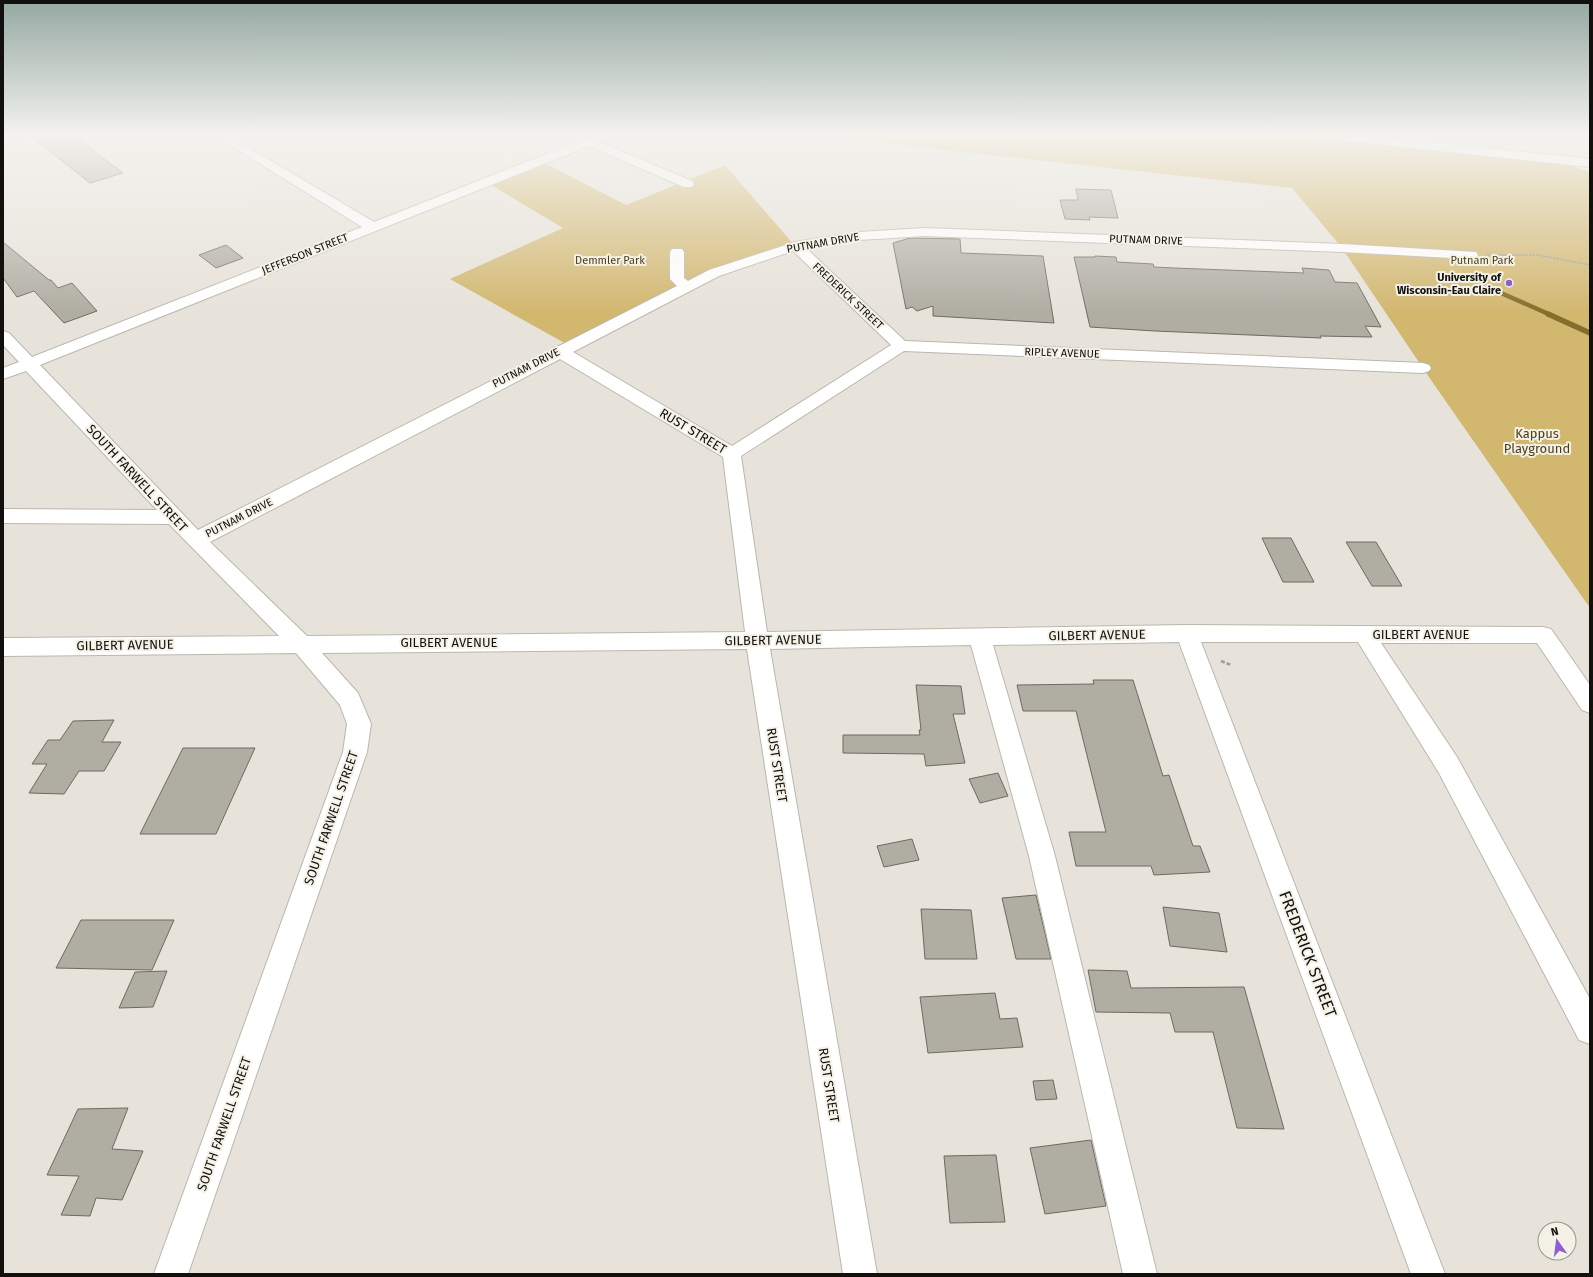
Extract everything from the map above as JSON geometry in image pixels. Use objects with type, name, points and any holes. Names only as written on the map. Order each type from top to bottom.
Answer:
[{"type":"street","points":[[317,194],[372,227]]},
{"type":"street","name":"JEFFERSON STREET","points":[[3,374],[458,194]]},
{"type":"street","name":"PUTNAM DRIVE","points":[[196,540],[559,351],[714,273],[795,246],[859,236],[926,232],[1342,248],[1470,255]]},
{"type":"street","name":"FREDERICK STREET","points":[[795,246],[901,346]]},
{"type":"street","points":[[677,252],[677,279],[686,287]]},
{"type":"street","name":"SOUTH FARWELL STREET","points":[[3,336],[173,517],[300,643],[350,700],[359,724],[355,752],[171,1274]]},
{"type":"street","points":[[732,454],[901,346]]},
{"type":"street","name":"RIPLEY AVENUE","points":[[901,346],[1423,368]]},
{"type":"street","name":"RUST STREET","points":[[559,351],[732,454],[757,640],[860,1274]]},
{"type":"street","points":[[3,516],[173,517]]},
{"type":"street","name":"FREDERICK STREET","points":[[1187,633],[1428,1274]]},
{"type":"street","name":"GILBERT AVENUE","points":[[3,647],[300,643],[757,640],[1187,633],[1543,635],[1590,703]]},
{"type":"street","points":[[1364,634],[1448,764],[1590,1030]]},
{"type":"street","points":[[979,636],[1042,856],[1140,1274]]},
{"type":"path","points":[[1470,255],[1538,255],[1590,265]]},
{"type":"green space","name":"Demmler Park","points":[[505,194],[604,194],[626,205],[654,194],[750,194],[795,246],[714,273],[570,346],[450,279],[563,228]]},
{"type":"green space","name":"Putnam Park","points":[[1297,194],[1590,194],[1590,608],[1433,383],[1342,248]]},
{"type":"building","points":[[1077,194],[1112,194],[1118,218],[1089,217],[1090,220],[1065,219],[1060,200],[1078,200]]},
{"type":"building","points":[[910,238],[960,239],[961,253],[1043,256],[1054,323],[933,316],[933,306],[917,311],[912,307],[906,309],[893,243]]},
{"type":"building","points":[[3,242],[49,280],[51,280],[58,288],[72,283],[97,311],[64,323],[34,291],[17,297],[3,278]]},
{"type":"building","points":[[226,245],[243,258],[216,268],[199,255]]},
{"type":"building","points":[[1074,257],[1116,257],[1117,262],[1153,264],[1154,267],[1304,273],[1302,268],[1329,270],[1335,282],[1357,283],[1381,327],[1365,326],[1372,337],[1320,336],[1321,338],[1090,327]]},
{"type":"building","points":[[1262,538],[1291,538],[1314,582],[1283,582]]},
{"type":"building","points":[[1346,542],[1376,542],[1402,586],[1372,586]]},
{"type":"building","points":[[1093,680],[1133,680],[1163,776],[1169,775],[1193,846],[1200,846],[1210,872],[1154,875],[1151,866],[1076,866],[1069,832],[1106,832],[1076,711],[1023,711],[1017,685],[1094,684]]},
{"type":"building","points":[[916,685],[961,686],[965,714],[953,714],[965,763],[926,766],[924,754],[843,753],[843,735],[920,735],[919,730],[921,730]]},
{"type":"building","points":[[114,720],[102,742],[121,742],[104,771],[79,771],[64,794],[29,793],[47,764],[32,764],[48,740],[60,740],[73,721]]},
{"type":"building","points":[[183,748],[255,748],[216,834],[140,834]]},
{"type":"building","points":[[998,773],[1008,796],[980,803],[969,779]]},
{"type":"building","points":[[912,839],[919,860],[884,867],[877,846]]},
{"type":"building","points":[[1036,895],[1051,959],[1016,959],[1002,898]]},
{"type":"building","points":[[1163,907],[1219,913],[1227,952],[1170,946]]},
{"type":"building","points":[[921,909],[971,910],[977,959],[925,959]]},
{"type":"building","points":[[81,920],[174,920],[152,970],[56,968]]},
{"type":"building","points":[[1088,970],[1127,971],[1131,988],[1244,987],[1284,1129],[1237,1128],[1213,1032],[1175,1032],[1170,1013],[1096,1012]]},
{"type":"building","points":[[167,971],[153,1007],[119,1008],[135,972]]},
{"type":"building","points":[[995,993],[1000,1019],[1017,1018],[1023,1047],[928,1053],[920,997]]},
{"type":"building","points":[[1053,1080],[1057,1099],[1036,1100],[1033,1081]]},
{"type":"building","points":[[128,1108],[112,1149],[143,1151],[122,1200],[96,1198],[90,1216],[61,1215],[79,1176],[47,1175],[78,1109]]},
{"type":"building","points":[[1091,1140],[1106,1206],[1045,1214],[1030,1148]]},
{"type":"building","points":[[996,1155],[1005,1222],[950,1223],[944,1156]]},
{"type":"waterway","points":[[1483,289],[1501,293],[1551,315]]},
{"type":"waterway","points":[[1548,314],[1590,333]]},
{"type":"place","name":"University of Wisconsin-Eau Claire","points":[[1509,283]]},
{"type":"park label","name":"Kappus Playground","points":[[1537,440]]}]
